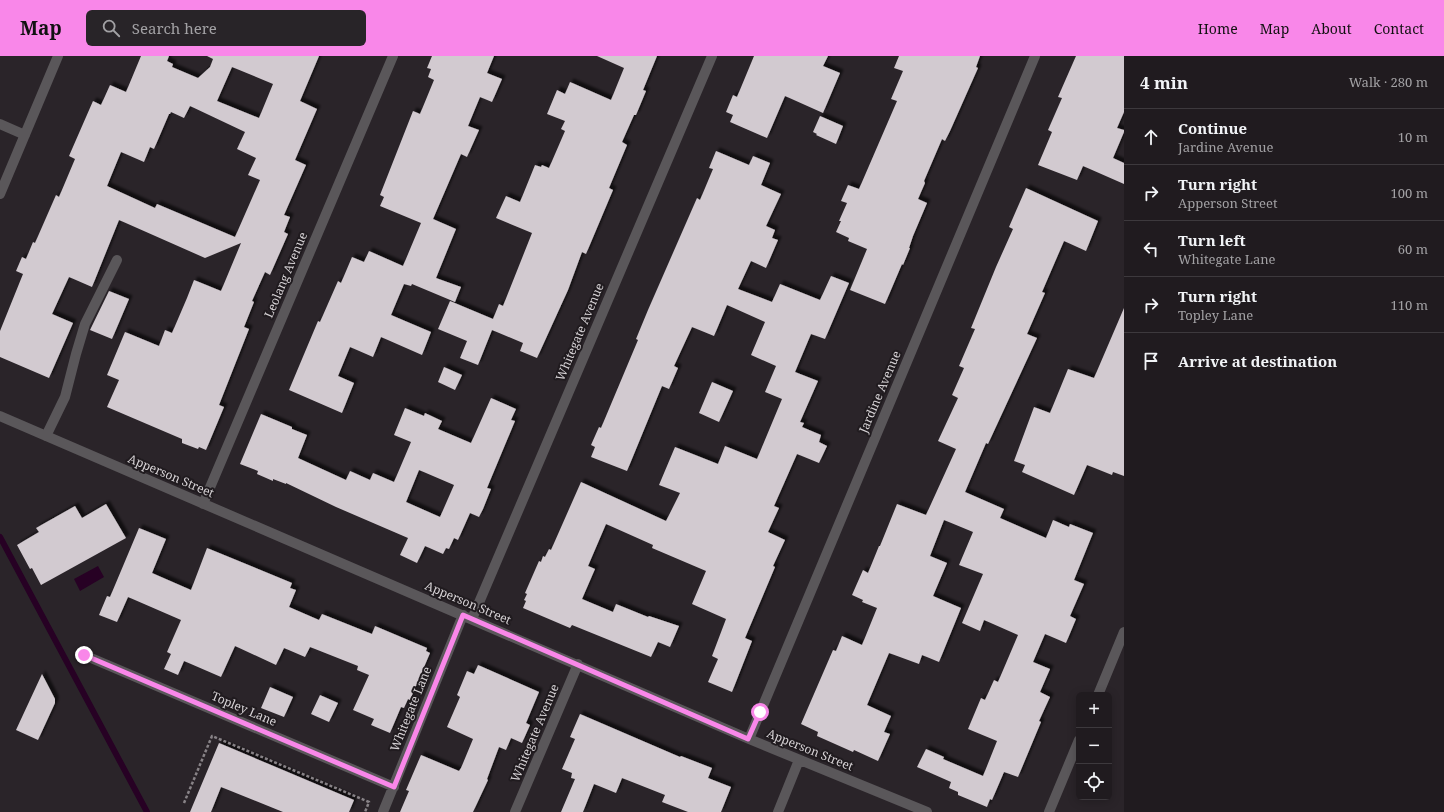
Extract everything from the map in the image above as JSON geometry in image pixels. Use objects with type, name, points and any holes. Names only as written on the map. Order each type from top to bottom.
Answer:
[{"type":"street","points":[[0,194],[58,56]]},
{"type":"street","name":"Leolang Avenue","points":[[203,504],[393,56]]},
{"type":"street","name":"Whitegate Avenue","points":[[468,617],[712,56]]},
{"type":"street","name":"Jardine Avenue","points":[[748,739],[1035,56]]},
{"type":"street","points":[[0,124],[25,135]]},
{"type":"street","points":[[46,436],[65,397],[85,324],[117,260]]},
{"type":"street","name":"Apperson Street","points":[[0,416],[578,664],[748,739],[927,812]]},
{"type":"street","name":"Whitegate Lane","points":[[383,812],[468,617]]},
{"type":"street","points":[[1099,692],[1124,632]]},
{"type":"street","name":"Topley Lane","points":[[84,655],[394,787]]},
{"type":"street","name":"Whitegate Avenue","points":[[515,812],[578,664]]},
{"type":"street","points":[[1049,812],[1076,747]]},
{"type":"street","points":[[778,812],[800,760]]},
{"type":"path","points":[[184,803],[212,736],[369,802],[365,812]]},
{"type":"shaded area","points":[[98,566],[104,577],[80,591],[74,579]]},
{"type":"building","points":[[141,56],[169,56],[167,61],[173,64],[172,67],[198,78],[210,67],[213,59],[207,56],[319,56],[300,101],[317,109],[295,160],[306,165],[284,215],[290,217],[284,232],[288,234],[270,275],[265,272],[252,301],[254,302],[244,327],[249,329],[219,405],[224,407],[206,450],[199,447],[198,449],[182,443],[182,439],[107,407],[119,380],[107,375],[125,332],[159,346],[165,330],[172,333],[194,280],[221,291],[241,243],[205,258],[119,220],[92,287],[69,277],[52,314],[73,323],[49,378],[0,357],[0,331],[23,274],[16,271],[22,257],[26,259],[33,242],[35,243],[56,195],[59,197],[75,159],[69,156],[93,101],[101,105],[110,85],[126,92]],"holes":[[[232,67],[273,84],[259,118],[217,101]],[[190,106],[245,132],[237,149],[256,158],[248,175],[260,180],[235,237],[157,204],[155,208],[107,186],[121,152],[144,162],[150,147],[154,149],[169,114],[171,112],[184,118]]]},
{"type":"building","points":[[432,56],[494,56],[487,73],[502,79],[492,102],[480,97],[468,126],[479,130],[467,157],[461,154],[433,219],[456,229],[436,278],[461,287],[455,302],[412,284],[411,286],[404,284],[391,315],[431,332],[422,355],[381,337],[373,357],[350,347],[338,376],[354,383],[342,413],[289,390],[318,321],[320,322],[338,281],[341,283],[352,257],[364,262],[369,251],[403,266],[421,223],[380,206],[384,197],[380,195],[413,111],[420,114],[434,80],[428,77],[431,69],[427,68]]},
{"type":"building","points":[[597,56],[657,56],[643,90],[646,91],[622,142],[627,145],[609,188],[613,190],[586,254],[582,252],[568,290],[537,358],[520,351],[523,343],[492,330],[478,365],[460,358],[467,341],[438,329],[450,301],[493,319],[499,304],[503,306],[532,233],[496,218],[506,196],[520,202],[535,165],[541,167],[542,165],[549,168],[565,131],[561,129],[565,121],[547,114],[557,90],[565,94],[570,82],[611,100],[624,68]]},
{"type":"building","points":[[754,56],[828,56],[823,66],[840,73],[823,113],[785,96],[767,138],[730,122],[733,115],[726,112],[733,95],[737,97]]},
{"type":"building","points":[[899,56],[980,56],[976,67],[978,68],[950,131],[945,141],[942,139],[924,181],[925,183],[918,199],[927,203],[903,265],[902,264],[885,304],[850,290],[867,249],[848,241],[849,238],[836,232],[847,203],[841,201],[848,185],[859,189],[897,101],[891,99],[903,71],[894,68]]},
{"type":"building","points":[[1076,56],[1124,56],[1124,112],[1117,128],[1124,130],[1124,132],[1113,158],[1124,163],[1124,184],[1083,166],[1077,180],[1038,165],[1052,132],[1048,130],[1062,98],[1058,97]]},
{"type":"building","points":[[820,116],[843,126],[836,144],[816,135],[817,134],[813,132]]},
{"type":"building","points":[[716,151],[749,165],[753,156],[770,163],[761,185],[781,194],[766,226],[775,230],[772,238],[778,240],[766,268],[751,261],[738,289],[772,302],[780,284],[820,300],[831,276],[849,283],[825,339],[811,334],[795,372],[818,381],[800,422],[804,423],[802,427],[821,435],[819,442],[827,446],[819,463],[797,454],[774,506],[779,508],[768,532],[785,540],[773,566],[775,567],[745,638],[752,641],[732,692],[708,682],[718,659],[712,656],[726,619],[692,604],[706,571],[652,548],[653,545],[606,524],[588,566],[595,569],[582,599],[613,612],[616,604],[648,617],[649,616],[679,626],[670,647],[658,642],[651,657],[572,625],[570,628],[523,608],[526,601],[524,600],[527,594],[525,593],[539,561],[541,562],[543,556],[545,557],[549,549],[551,550],[581,482],[666,521],[680,493],[659,485],[675,447],[718,464],[725,446],[757,459],[782,399],[765,392],[776,366],[751,355],[765,322],[727,305],[714,336],[692,327],[674,366],[678,368],[669,389],[662,386],[627,471],[591,457],[595,447],[591,445],[599,427],[601,428],[638,340],[636,339],[648,310],[697,198],[700,200],[713,169],[709,168]]},
{"type":"building","points":[[1026,188],[1098,221],[1086,251],[1064,241],[1042,292],[1045,293],[1027,334],[1037,338],[988,444],[986,443],[965,492],[1004,509],[1000,518],[1046,538],[1053,520],[1069,527],[1070,524],[1093,533],[1074,580],[1084,584],[1070,616],[1076,619],[1066,643],[1045,634],[1033,662],[1050,669],[1040,692],[1050,697],[1039,721],[1041,722],[1018,777],[1004,772],[992,800],[990,799],[987,807],[958,795],[958,792],[949,788],[951,782],[917,767],[926,749],[944,757],[943,759],[983,776],[997,741],[968,729],[981,698],[985,700],[994,680],[998,682],[1018,635],[984,620],[980,631],[962,623],[983,574],[959,565],[973,532],[944,520],[930,556],[947,563],[933,596],[961,608],[939,662],[922,655],[919,664],[889,653],[867,705],[891,716],[884,732],[890,734],[878,761],[817,736],[818,732],[801,724],[833,650],[836,651],[842,636],[862,645],[877,608],[862,602],[863,600],[852,595],[863,570],[868,573],[897,504],[926,515],[956,449],[938,441],[958,398],[952,395],[964,368],[959,366],[975,329],[971,328],[1013,229],[1009,227]]},
{"type":"building","points":[[109,291],[129,299],[112,339],[90,330]]},
{"type":"building","points":[[1124,308],[1124,476],[1113,472],[1112,475],[1087,465],[1074,495],[1022,472],[1025,465],[1014,461],[1034,407],[1050,413],[1068,369],[1094,378]]},
{"type":"building","points":[[444,367],[462,375],[455,390],[438,382]]},
{"type":"building","points":[[712,382],[733,391],[719,422],[699,413]]},
{"type":"building","points":[[491,398],[516,409],[511,420],[515,421],[487,488],[491,489],[479,517],[470,513],[458,540],[454,538],[449,549],[446,548],[443,554],[425,546],[417,563],[400,555],[408,538],[336,507],[286,483],[273,479],[273,481],[257,474],[258,471],[240,464],[261,414],[307,435],[298,458],[346,480],[350,471],[370,480],[373,473],[394,482],[411,442],[394,435],[405,408],[424,416],[425,413],[442,421],[438,429],[471,443]],"holes":[[[419,470],[454,485],[440,517],[406,502]]]},
{"type":"building","points":[[106,504],[126,538],[41,585],[32,568],[30,569],[17,545],[39,532],[36,528],[75,506],[82,518]]},
{"type":"building","points":[[139,528],[166,539],[152,573],[191,590],[207,548],[292,583],[290,588],[296,590],[289,607],[319,620],[322,614],[372,634],[375,626],[427,648],[426,651],[430,653],[410,700],[408,699],[404,708],[401,707],[390,733],[371,725],[374,719],[353,710],[369,675],[357,670],[358,666],[310,647],[305,657],[284,648],[276,665],[235,646],[221,677],[184,661],[178,675],[164,669],[171,654],[167,652],[181,620],[128,597],[117,622],[99,615],[107,596],[110,597]]},
{"type":"building","points":[[478,665],[539,692],[526,723],[530,725],[522,743],[511,738],[506,750],[499,747],[487,779],[488,780],[473,812],[400,812],[409,791],[406,790],[421,755],[459,771],[461,768],[473,739],[447,727],[460,697],[457,695],[467,671],[474,674]]},
{"type":"building","points":[[42,674],[55,699],[55,703],[38,740],[16,730]]},
{"type":"building","points":[[270,687],[293,697],[284,717],[261,708]]},
{"type":"building","points":[[320,695],[338,703],[329,722],[311,714]]},
{"type":"building","points":[[580,714],[680,757],[681,756],[712,768],[708,778],[731,787],[721,812],[688,812],[662,802],[665,795],[622,778],[616,793],[594,784],[583,812],[561,812],[575,779],[571,778],[572,773],[562,769],[575,739],[570,737]]},
{"type":"building","points":[[219,743],[354,800],[349,812],[283,812],[221,787],[211,812],[190,812]]},
{"type":"waterway","points":[[0,537],[147,812]]},
{"type":"route","points":[[84,655],[394,787],[463,615],[748,739],[760,712]]}]
